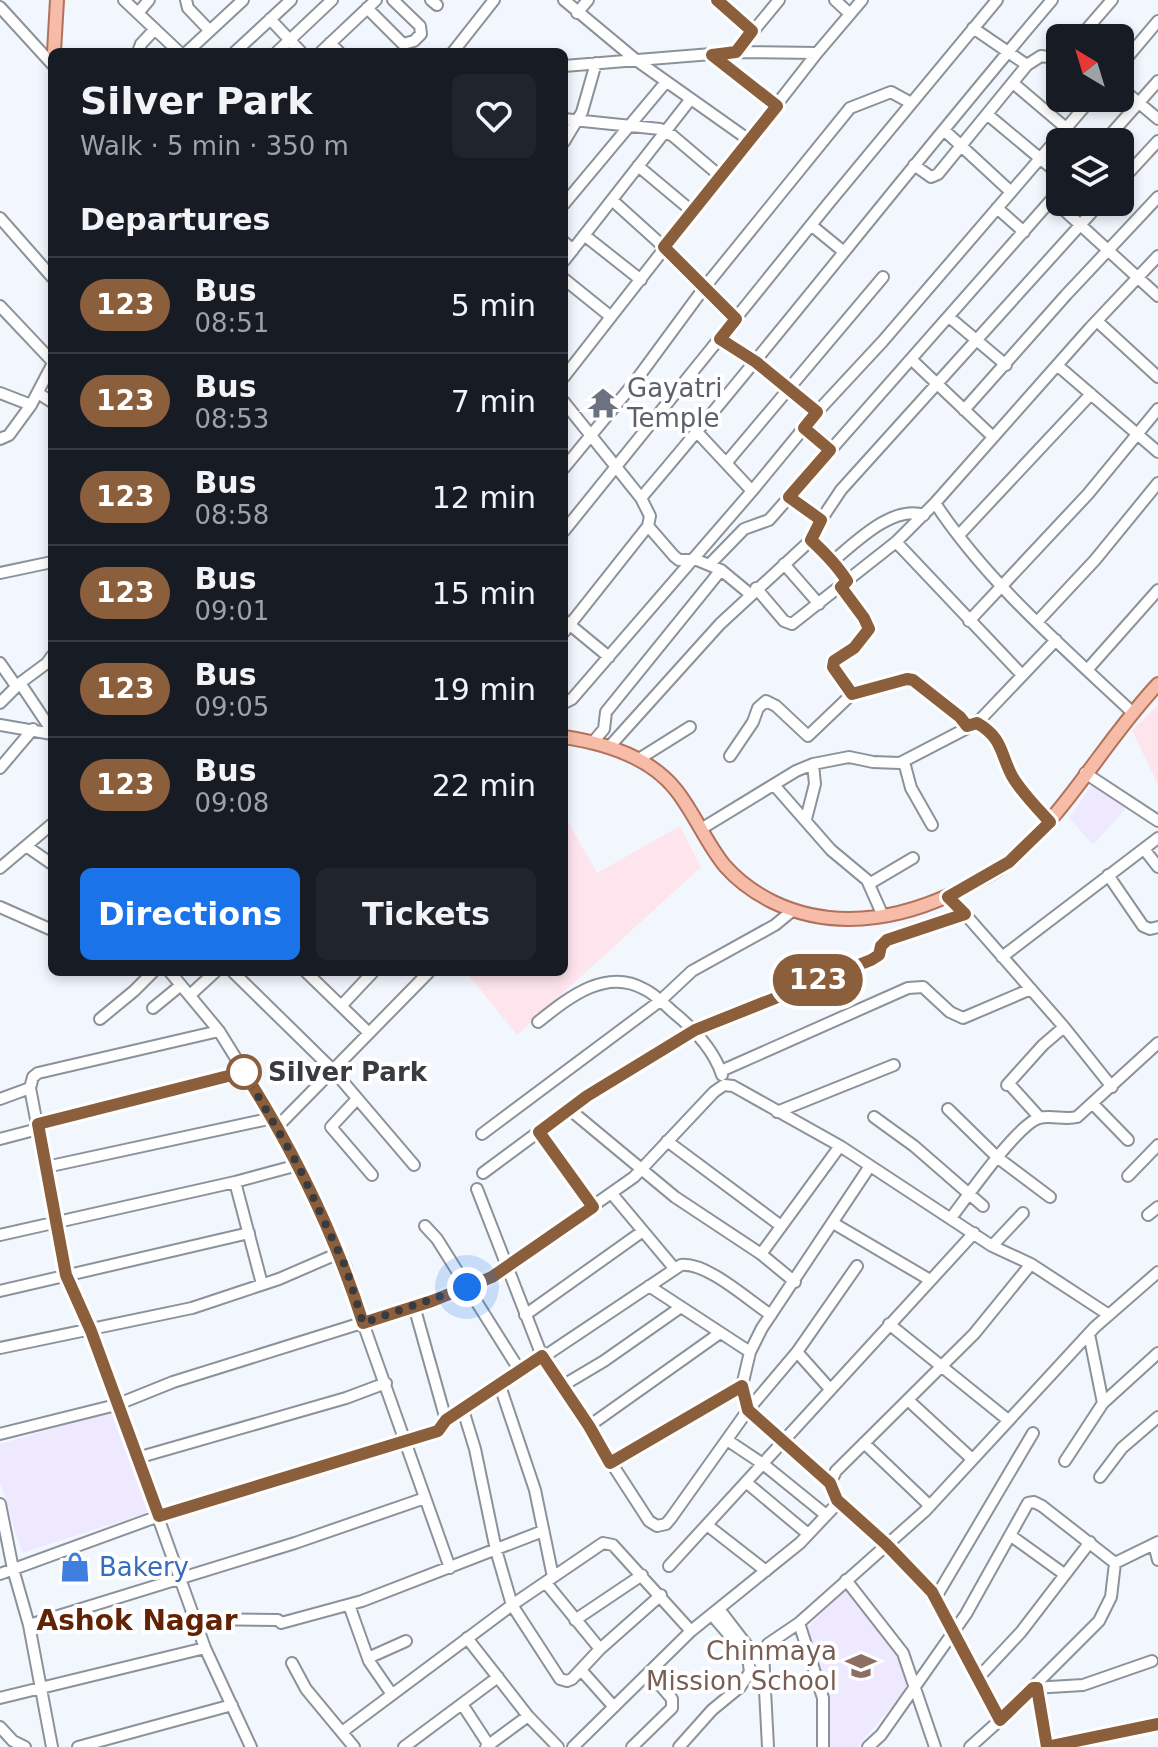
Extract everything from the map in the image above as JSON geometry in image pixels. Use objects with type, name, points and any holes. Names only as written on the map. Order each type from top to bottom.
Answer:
[{"type":"main road","points":[[54,48],[57,0]]},
{"type":"main road","points":[[568,738],[610,746],[639,759],[671,785],[724,865],[754,892],[792,911],[815,918],[847,921],[883,916],[948,897],[1009,862],[1050,822],[1132,712],[1158,684]]},
{"type":"street","points":[[124,0],[175,48]]},
{"type":"street","points":[[138,13],[149,0]]},
{"type":"street","points":[[186,0],[186,6],[210,31]]},
{"type":"street","points":[[239,48],[291,0]]},
{"type":"street","points":[[281,48],[332,0]]},
{"type":"street","points":[[325,48],[372,4],[403,44],[414,41],[421,34],[420,26],[393,0]]},
{"type":"street","points":[[456,48],[494,0]]},
{"type":"street","points":[[564,0],[636,60],[749,140]]},
{"type":"street","points":[[577,13],[588,0]]},
{"type":"street","points":[[736,52],[779,0]]},
{"type":"street","points":[[835,0],[850,14]]},
{"type":"street","points":[[568,372],[817,53],[862,0]]},
{"type":"street","points":[[568,526],[997,0]]},
{"type":"street","points":[[641,498],[1052,0]]},
{"type":"street","points":[[1091,24],[1112,0]]},
{"type":"street","points":[[720,1],[752,31]]},
{"type":"street","points":[[191,48],[238,2]]},
{"type":"street","points":[[0,7],[48,60]]},
{"type":"street","points":[[270,19],[297,48]]},
{"type":"street","points":[[1134,49],[1158,21]]},
{"type":"street","points":[[973,28],[1027,65]]},
{"type":"street","points":[[140,48],[155,29]]},
{"type":"street","points":[[330,43],[335,48]]},
{"type":"street","points":[[568,66],[736,52],[817,53]]},
{"type":"street","points":[[712,55],[777,106]]},
{"type":"street","points":[[914,165],[934,177],[1027,65],[1041,56],[1046,58]]},
{"type":"street","points":[[568,136],[578,121],[596,63]]},
{"type":"street","points":[[1117,128],[1158,81]]},
{"type":"street","points":[[568,199],[666,82]]},
{"type":"street","points":[[1013,83],[1066,128],[1080,112]]},
{"type":"street","points":[[568,463],[850,108],[891,92],[911,103]]},
{"type":"street","points":[[1134,99],[1158,119]]},
{"type":"street","points":[[568,256],[690,100]]},
{"type":"street","points":[[988,115],[1046,164]]},
{"type":"street","points":[[568,120],[666,131],[720,176]]},
{"type":"street","points":[[944,130],[1011,192]]},
{"type":"street","points":[[1134,167],[1158,141]]},
{"type":"street","points":[[568,701],[1046,151]]},
{"type":"street","points":[[638,166],[693,212]]},
{"type":"street","points":[[964,410],[1158,197]]},
{"type":"street","points":[[612,200],[736,319]]},
{"type":"street","points":[[709,565],[744,529],[769,520],[1046,207]]},
{"type":"street","points":[[997,208],[1024,232]]},
{"type":"street","points":[[1073,216],[1158,296]]},
{"type":"street","points":[[610,746],[753,591],[811,540],[841,490],[1088,216]]},
{"type":"street","points":[[0,218],[48,272]]},
{"type":"street","points":[[811,225],[844,252]]},
{"type":"street","points":[[584,235],[641,280]]},
{"type":"street","points":[[568,246],[573,250]]},
{"type":"street","points":[[648,526],[679,560],[690,560],[721,570],[753,591],[789,624],[844,584],[924,515],[1158,256]]},
{"type":"street","points":[[727,462],[883,277]]},
{"type":"street","points":[[568,282],[610,316]]},
{"type":"street","points":[[0,306],[48,359]]},
{"type":"street","points":[[949,317],[1006,365]]},
{"type":"street","points":[[1097,321],[1158,377]]},
{"type":"street","points":[[720,339],[756,362],[817,412]]},
{"type":"street","points":[[912,360],[993,437]]},
{"type":"street","points":[[1057,365],[1158,452]]},
{"type":"street","points":[[0,439],[9,435],[31,405],[48,372]]},
{"type":"street","points":[[0,393],[31,405]]},
{"type":"street","points":[[38,393],[48,399]]},
{"type":"street","points":[[959,535],[1091,394]]},
{"type":"street","points":[[568,407],[641,498],[650,516],[648,526],[568,623]]},
{"type":"street","points":[[969,621],[1088,494],[1158,409]]},
{"type":"street","points":[[804,428],[830,450]]},
{"type":"street","points":[[697,432],[752,491]]},
{"type":"street","points":[[1038,621],[1095,560],[1158,483]]},
{"type":"street","points":[[789,497],[821,520]]},
{"type":"street","points":[[935,503],[1003,586],[1132,712]]},
{"type":"street","points":[[833,561],[877,524],[914,512],[924,515]]},
{"type":"street","points":[[811,540],[833,561],[869,629],[864,638],[832,664],[852,694]]},
{"type":"street","points":[[896,542],[1022,675]]},
{"type":"street","points":[[0,573],[48,563]]},
{"type":"street","points":[[784,564],[819,604]]},
{"type":"street","points":[[593,742],[604,729],[606,712],[721,570]]},
{"type":"street","points":[[1087,670],[1158,590]]},
{"type":"street","points":[[568,626],[609,657]]},
{"type":"street","points":[[701,829],[813,764],[849,757],[873,762],[904,762],[972,725],[1056,640]]},
{"type":"street","points":[[0,703],[48,661]]},
{"type":"street","points":[[0,663],[48,727]]},
{"type":"street","points":[[730,756],[753,722],[758,708],[766,701],[776,706],[808,736],[852,694],[913,680],[960,717],[998,740],[1012,776],[1050,822]]},
{"type":"street","points":[[0,725],[48,730]]},
{"type":"street","points":[[639,759],[690,727]]},
{"type":"street","points":[[0,768],[33,729]]},
{"type":"street","points":[[904,762],[911,788],[932,825]]},
{"type":"street","points":[[806,819],[815,784],[813,764]]},
{"type":"street","points":[[1085,773],[1158,821]]},
{"type":"street","points":[[774,785],[831,850],[864,876],[883,916]]},
{"type":"street","points":[[0,868],[48,827]]},
{"type":"street","points":[[1002,957],[1158,838]]},
{"type":"street","points":[[26,846],[48,861]]},
{"type":"street","points":[[1144,849],[1158,867]]},
{"type":"street","points":[[869,884],[913,858]]},
{"type":"street","points":[[1108,875],[1143,926],[1150,929],[1158,927]]},
{"type":"street","points":[[948,897],[1064,1027],[1112,1087]]},
{"type":"street","points":[[0,907],[48,928]]},
{"type":"street","points":[[482,1134],[660,1001],[692,971],[775,925],[792,911]]},
{"type":"street","points":[[483,1173],[569,1109],[695,1030],[871,960],[879,955],[881,946],[887,940],[965,914]]},
{"type":"street","points":[[100,1019],[149,976]]},
{"type":"street","points":[[173,976],[201,1017],[206,1015]]},
{"type":"street","points":[[190,995],[211,976]]},
{"type":"street","points":[[237,976],[333,1070],[414,1165]]},
{"type":"street","points":[[314,976],[369,1033]]},
{"type":"street","points":[[342,1005],[369,976]]},
{"type":"street","points":[[46,1167],[276,1122],[333,1070],[425,976]]},
{"type":"street","points":[[538,1022],[570,997],[597,985],[618,981],[646,989],[695,1030],[721,1071],[724,1085]]},
{"type":"street","points":[[179,986],[219,1031],[276,1122],[339,1253],[450,1568]]},
{"type":"street","points":[[153,1008],[179,986]]},
{"type":"street","points":[[721,1071],[908,988],[923,987],[950,1012],[963,1018],[1031,989]]},
{"type":"street","points":[[1040,1118],[1009,1085],[1029,1060],[1064,1027]]},
{"type":"street","points":[[219,1031],[38,1073],[33,1077],[30,1088],[66,1275],[91,1331],[205,1648],[251,1747]]},
{"type":"street","points":[[951,1218],[1030,1123],[1040,1118],[1077,1117],[1158,1043]]},
{"type":"street","points":[[777,1112],[894,1065]]},
{"type":"street","points":[[0,1139],[38,1126],[244,1072]]},
{"type":"street","points":[[0,1434],[116,1405],[173,1382],[363,1323],[492,1277],[612,1194],[724,1085],[733,1086],[840,1146],[992,1246],[1031,1264],[1109,1315]]},
{"type":"street","points":[[0,1099],[30,1088]]},
{"type":"street","points":[[357,1099],[331,1127],[372,1175]]},
{"type":"street","points":[[1093,1104],[1128,1140]]},
{"type":"street","points":[[569,1109],[675,1197],[761,1254],[795,1282]]},
{"type":"street","points":[[948,1109],[998,1158],[1050,1197]]},
{"type":"street","points":[[874,1117],[914,1146],[983,1206]]},
{"type":"street","points":[[539,1132],[593,1207]]},
{"type":"street","points":[[667,1141],[781,1226]]},
{"type":"street","points":[[1128,1176],[1158,1145]]},
{"type":"street","points":[[761,1254],[840,1146]]},
{"type":"street","points":[[0,1235],[298,1165]]},
{"type":"street","points":[[870,1166],[771,1315],[750,1352],[742,1386],[748,1410],[830,1483],[837,1500],[886,1544],[936,1597],[1000,1720]]},
{"type":"street","points":[[235,1182],[262,1284]]},
{"type":"street","points":[[477,1189],[540,1357],[589,1426],[649,1521],[660,1526],[669,1521],[748,1410],[797,1352],[857,1266]]},
{"type":"street","points":[[612,1194],[674,1268]]},
{"type":"street","points":[[1148,1215],[1158,1207]]},
{"type":"street","points":[[992,1246],[1023,1213]]},
{"type":"street","points":[[833,1223],[930,1280]]},
{"type":"street","points":[[425,1226],[437,1239],[522,1370]]},
{"type":"street","points":[[525,1315],[643,1231]]},
{"type":"street","points":[[0,1291],[249,1233]]},
{"type":"street","points":[[669,1566],[974,1233]]},
{"type":"street","points":[[0,1348],[192,1308],[339,1253]]},
{"type":"street","points":[[0,1574],[159,1516],[438,1431],[446,1420],[674,1268],[689,1264],[704,1269],[771,1315]]},
{"type":"street","points":[[830,1483],[836,1471],[974,1334],[1031,1264]]},
{"type":"street","points":[[768,1747],[765,1648],[799,1623],[930,1506],[1089,1334],[1158,1272]]},
{"type":"street","points":[[649,1286],[750,1352]]},
{"type":"street","points":[[414,1306],[446,1420]]},
{"type":"street","points":[[562,1386],[604,1361],[681,1307]]},
{"type":"street","points":[[889,1324],[1008,1420]]},
{"type":"street","points":[[589,1426],[720,1333]]},
{"type":"street","points":[[1089,1334],[1103,1403]]},
{"type":"street","points":[[797,1352],[830,1389]]},
{"type":"street","points":[[1065,1461],[1103,1403],[1157,1356]]},
{"type":"street","points":[[137,1458],[346,1398],[386,1383]]},
{"type":"street","points":[[500,1386],[535,1490],[549,1580],[575,1620],[600,1649]]},
{"type":"street","points":[[610,1463],[742,1386]]},
{"type":"street","points":[[908,1400],[972,1459]]},
{"type":"street","points":[[463,1410],[512,1605],[560,1679],[567,1681],[581,1670],[661,1595]]},
{"type":"street","points":[[1100,1477],[1122,1448],[1157,1421]]},
{"type":"street","points":[[936,1597],[1033,1433]]},
{"type":"street","points":[[727,1440],[763,1464],[826,1515]]},
{"type":"street","points":[[864,1443],[930,1506]]},
{"type":"street","points":[[747,1483],[808,1534]]},
{"type":"street","points":[[29,1625],[295,1543],[425,1498]]},
{"type":"street","points":[[573,1747],[691,1631],[808,1534],[837,1500]]},
{"type":"street","points":[[868,1747],[881,1735],[954,1632],[1026,1506],[1034,1502],[1115,1563]]},
{"type":"street","points":[[0,1504],[13,1569],[29,1625],[52,1747]]},
{"type":"street","points":[[707,1525],[766,1571]]},
{"type":"street","points":[[195,1619],[279,1621],[349,1605],[543,1531]]},
{"type":"street","points":[[1010,1535],[1064,1574]]},
{"type":"street","points":[[978,1678],[1021,1632],[1090,1542]]},
{"type":"street","points":[[342,1732],[512,1605],[603,1543],[608,1543],[642,1575],[691,1631]]},
{"type":"street","points":[[1115,1563],[1156,1543],[1158,1560]]},
{"type":"street","points":[[970,1747],[1035,1688],[1099,1621],[1111,1597],[1115,1563]]},
{"type":"street","points":[[575,1620],[642,1575]]},
{"type":"street","points":[[846,1580],[897,1644],[935,1747]]},
{"type":"street","points":[[349,1605],[368,1658],[391,1693]]},
{"type":"street","points":[[715,1612],[764,1666]]},
{"type":"street","points":[[679,1747],[712,1710],[740,1687],[750,1672],[748,1657],[715,1612]]},
{"type":"street","points":[[799,1623],[823,1698],[823,1747]]},
{"type":"street","points":[[467,1638],[528,1716],[558,1747]]},
{"type":"street","points":[[368,1658],[406,1641]]},
{"type":"street","points":[[0,1698],[205,1648]]},
{"type":"street","points":[[1035,1688],[1083,1685],[1152,1661]]},
{"type":"street","points":[[292,1663],[306,1689],[354,1747]]},
{"type":"street","points":[[581,1670],[614,1707]]},
{"type":"street","points":[[632,1747],[672,1708],[673,1703],[649,1672]]},
{"type":"street","points":[[404,1747],[498,1677]]},
{"type":"street","points":[[1035,1688],[1047,1747],[1158,1724]]},
{"type":"street","points":[[462,1704],[488,1746],[528,1716]]},
{"type":"street","points":[[78,1747],[232,1705]]},
{"type":"street","points":[[0,1727],[13,1741],[25,1747]]},
{"type":"shaded area","points":[[1158,705],[1158,785],[1132,730]]},
{"type":"shaded area","points":[[1092,785],[1130,804],[1093,845],[1069,818]]},
{"type":"shaded area","points":[[568,821],[597,873],[680,826],[701,867],[517,1035],[469,976],[568,976]]},
{"type":"shaded area","points":[[115,1410],[152,1511],[22,1553],[0,1482],[0,1444]]},
{"type":"shaded area","name":"Chinmaya Mission School","points":[[845,1590],[897,1651],[912,1683],[857,1747],[828,1747],[821,1682],[808,1627]]},
{"type":"bus line","name":"123","points":[[717,0],[752,31],[736,52],[712,55],[777,106],[664,247],[736,319],[720,339],[756,362],[817,412],[804,428],[830,450],[789,497],[821,520],[811,540],[833,561],[847,581],[841,587],[869,629],[854,648],[834,661],[833,667],[852,694],[913,680],[967,726],[977,723],[985,727],[998,740],[1012,776],[1050,822],[1009,862],[948,897],[965,914],[887,940],[881,946],[879,955],[871,960],[695,1030],[587,1096],[539,1132],[593,1207],[492,1277],[432,1301],[363,1323],[346,1268],[298,1165],[244,1072],[38,1124],[66,1275],[91,1331],[159,1516],[438,1431],[446,1420],[542,1356],[610,1463],[742,1386],[748,1410],[830,1483],[837,1500],[886,1544],[932,1592],[1000,1720],[1033,1688],[1037,1688],[1047,1747],[1158,1724]]},
{"type":"place","name":"Gayatri Temple","points":[[603,403]]},
{"type":"place","name":"Silver Park","points":[[244,1072]]},
{"type":"place","name":"Bakery","points":[[75,1567]]},
{"type":"place","name":"Chinmaya Mission School","points":[[861,1666]]},
{"type":"district","name":"Ashok Nagar","points":[[137,1620]]},
{"type":"route","points":[[244,1072],[298,1165],[346,1268],[363,1323],[467,1287]]}]
